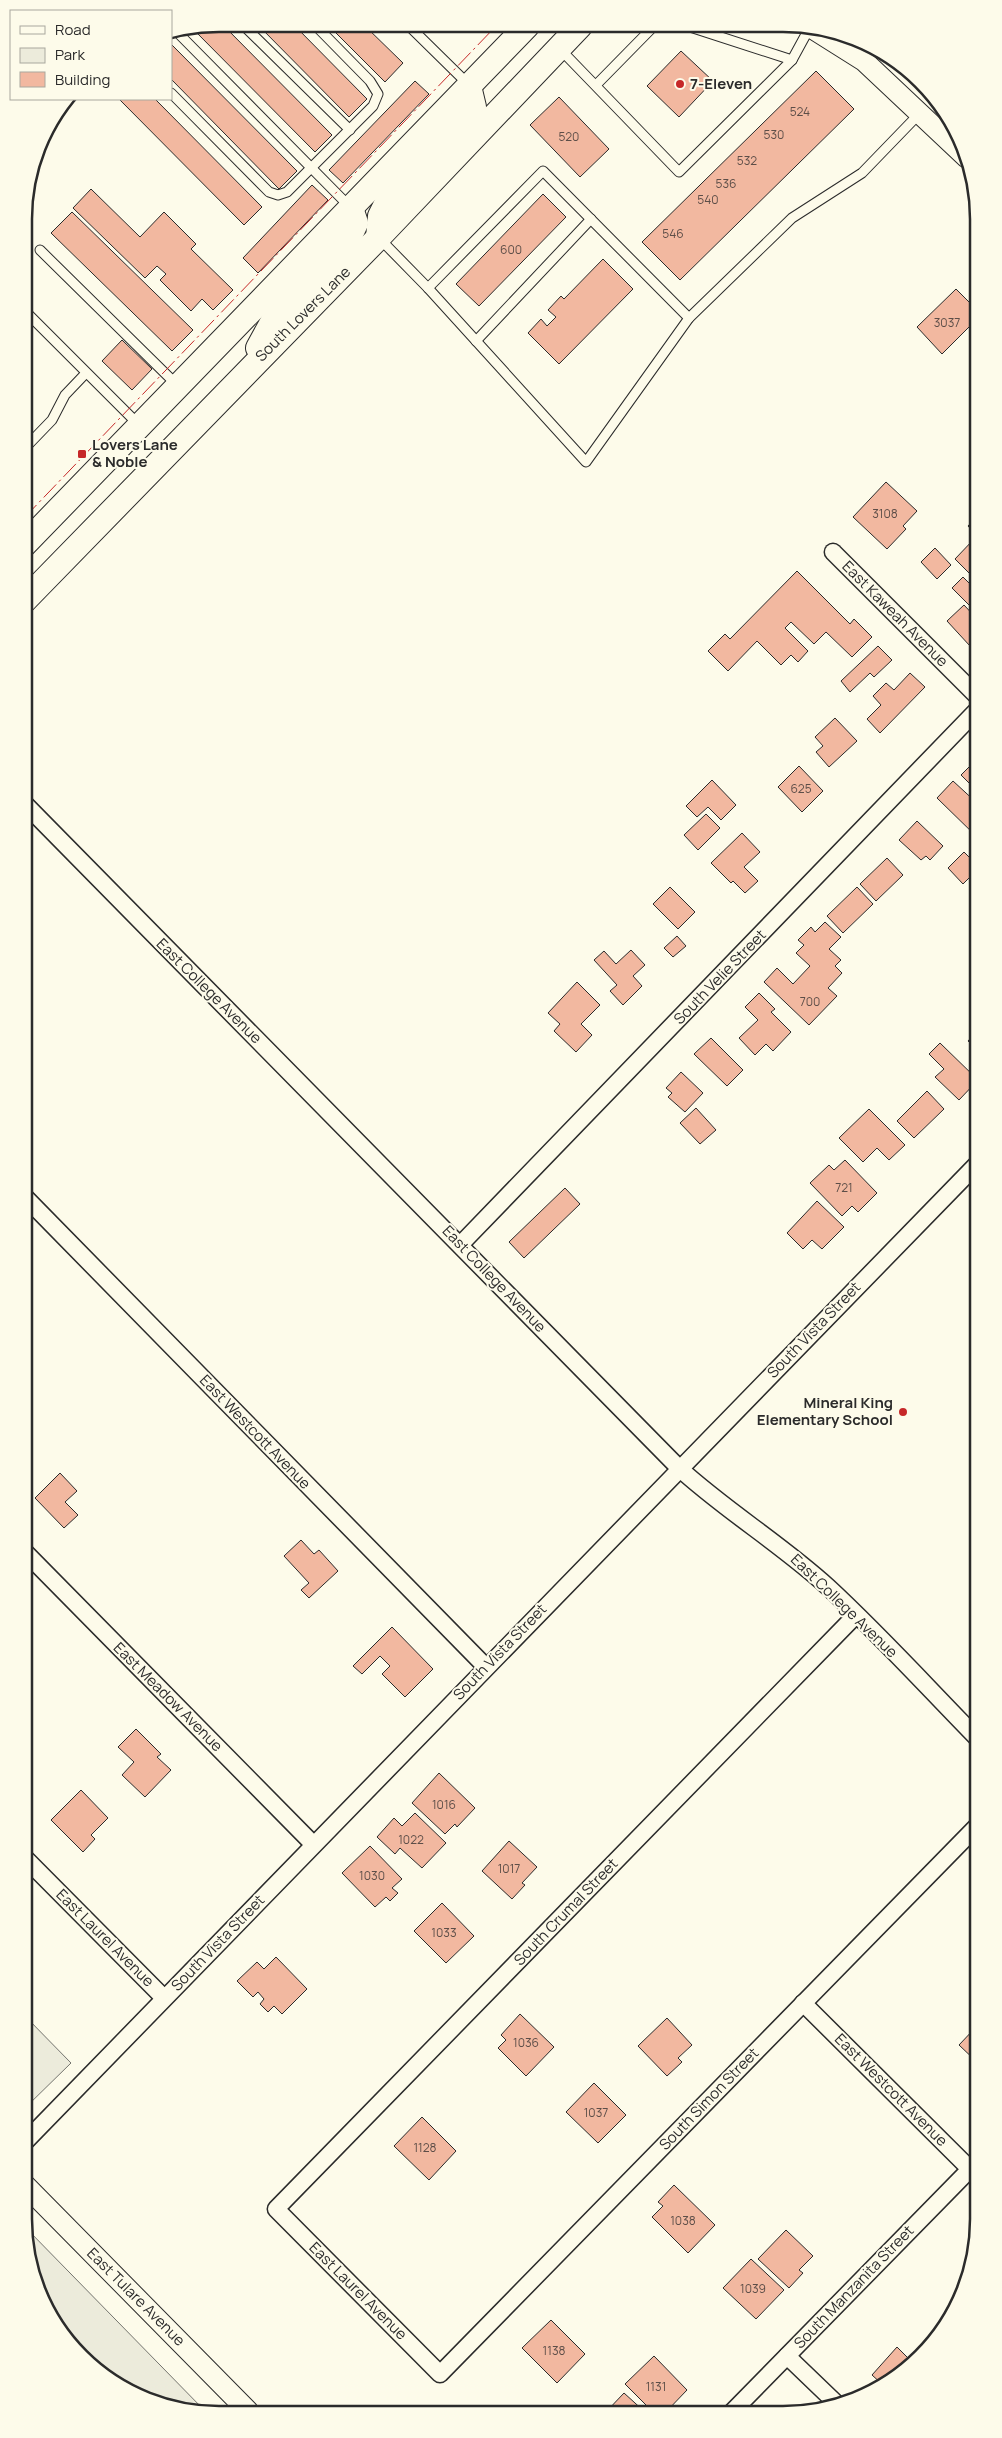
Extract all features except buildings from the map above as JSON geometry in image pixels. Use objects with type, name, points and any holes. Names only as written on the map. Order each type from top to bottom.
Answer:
[{"type":"main road","points":[[32,537],[141,427],[521,32]]},
{"type":"main road","name":"South Lovers Lane","points":[[32,593],[378,238],[574,32]]},
{"type":"main road","points":[[378,238],[380,216],[388,200],[474,107],[469,86]]},
{"type":"main road","points":[[244,374],[275,317],[350,236],[356,223],[351,208]]},
{"type":"street","points":[[828,38],[864,61],[954,145]]},
{"type":"street","name":"East Kaweah Avenue","points":[[833,552],[970,690]]},
{"type":"street","name":"South Velie Street","points":[[460,1245],[970,717]]},
{"type":"street","name":"East College Avenue","points":[[32,811],[679,1468],[717,1502],[790,1554],[856,1615],[970,1731]]},
{"type":"street","name":"South Vista Street","points":[[32,2134],[970,1171]]},
{"type":"street","name":"East Westcott Avenue","points":[[32,1204],[486,1667]]},
{"type":"street","name":"East Meadow Avenue","points":[[32,1559],[313,1844]]},
{"type":"street","name":"South Crumal Street","points":[[276,2209],[856,1615]]},
{"type":"street","name":"South Simon Street","points":[[440,2374],[970,1833]]},
{"type":"street","name":"East Laurel Avenue","points":[[32,1865],[164,1998]]},
{"type":"street","name":"East Westcott Avenue","points":[[803,2003],[970,2164]]},
{"type":"street","name":"South Manzanita Street","points":[[738,2406],[970,2174]]},
{"type":"street","name":"East Tulare Avenue","points":[[32,2192],[243,2406]]},
{"type":"street","name":"East Laurel Avenue","points":[[276,2209],[440,2374]]},
{"type":"street","points":[[787,2356],[832,2399]]},
{"type":"lane","points":[[250,32],[350,130]]},
{"type":"lane","points":[[172,93],[269,192],[278,195],[287,192],[373,106],[378,94],[370,81],[322,32]]},
{"type":"lane","points":[[415,32],[469,86]]},
{"type":"lane","points":[[596,85],[648,32]]},
{"type":"lane","points":[[705,32],[792,60]]},
{"type":"lane","points":[[559,48],[680,172],[792,60],[806,34]]},
{"type":"lane","points":[[181,36],[351,208]]},
{"type":"lane","points":[[378,238],[428,288],[586,462],[689,318],[792,218],[862,173],[920,113]]},
{"type":"lane","points":[[428,288],[543,170],[689,318]]},
{"type":"lane","points":[[476,341],[591,219]]},
{"type":"lane","points":[[40,250],[179,387]]},
{"type":"lane","points":[[32,318],[141,427]]},
{"type":"lane","points":[[32,441],[52,420],[65,396],[86,373]]},
{"type":"green space","points":[[32,2023],[71,2063],[32,2101]]},
{"type":"green space","points":[[33,2236],[198,2404],[160,2396],[137,2386],[106,2367],[87,2351],[64,2322],[52,2301],[42,2278]]},
{"type":"power","points":[[32,510],[490,32]]},
{"type":"place","name":"7-Eleven","points":[[680,84]]},
{"type":"place","name":"Lovers Lane & Noble","points":[[82,454]]},
{"type":"place","name":"Mineral King Elementary School","points":[[903,1412]]}]
